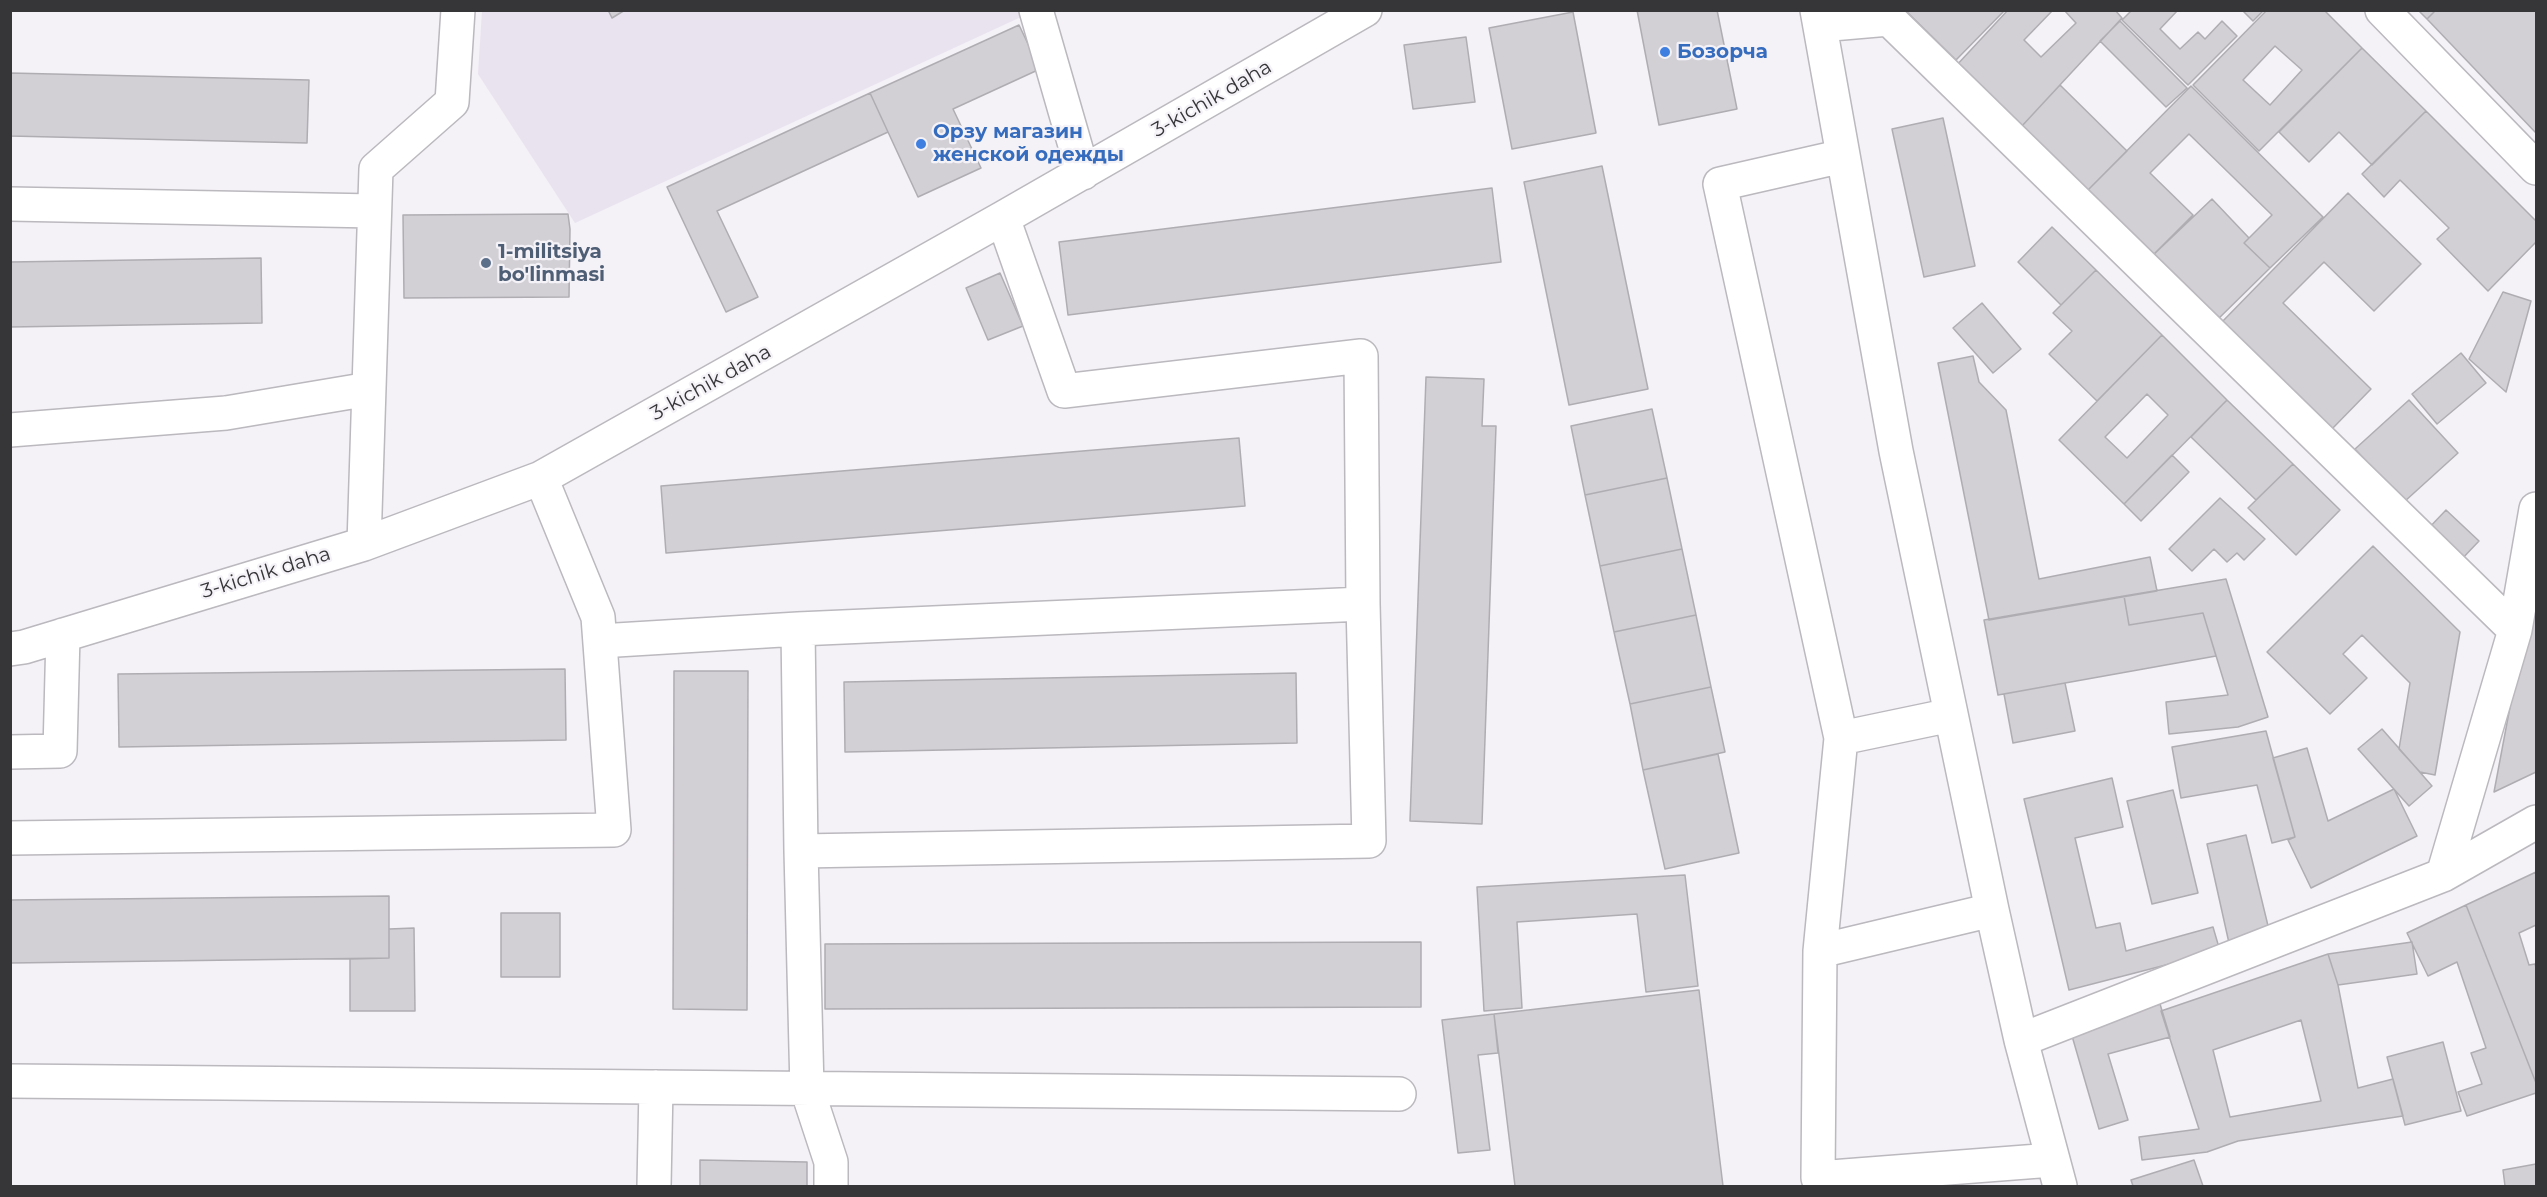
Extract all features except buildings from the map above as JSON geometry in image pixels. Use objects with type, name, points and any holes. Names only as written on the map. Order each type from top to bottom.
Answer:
[{"type":"street","points":[[364,544],[376,169],[452,102],[458,10]]},
{"type":"street","points":[[1036,10],[1083,172]]},
{"type":"street","name":"3-kichik daha","points":[[10,649],[24,647],[364,544],[541,478],[1003,218],[1365,10]]},
{"type":"street","points":[[2382,10],[2536,168]]},
{"type":"street","points":[[1843,156],[1720,184],[1841,738],[1821,951],[1818,1182],[2056,1173],[2021,1040],[1992,910],[1896,451],[1843,156],[1818,18],[1889,19],[2515,630]]},
{"type":"street","points":[[10,204],[375,211]]},
{"type":"street","points":[[801,851],[1369,841],[1363,604],[1361,356],[1064,391],[1003,218]]},
{"type":"street","points":[[10,430],[226,413],[369,389]]},
{"type":"street","points":[[10,838],[614,830],[598,617],[541,478]]},
{"type":"street","points":[[2443,875],[2515,630],[2536,508]]},
{"type":"street","points":[[600,641],[798,629],[1363,604]]},
{"type":"street","points":[[798,629],[807,1089],[831,1162],[831,1186]]},
{"type":"street","points":[[10,752],[60,751],[63,635]]},
{"type":"street","points":[[1841,738],[1951,715]]},
{"type":"street","points":[[2021,1040],[2443,875],[2536,822]]},
{"type":"street","points":[[1821,951],[1992,910]]},
{"type":"street","points":[[10,1081],[1400,1094]]},
{"type":"street","points":[[654,1186],[656,1087]]},
{"type":"shaded area","points":[[482,11],[1034,11],[575,223],[478,74]]},
{"type":"place","name":"Бозорча","points":[[1665,52]]},
{"type":"place","name":"Орзу магазин женской одежды","points":[[921,144]]},
{"type":"place","name":"1-militsiya bo'linmasi","points":[[486,263]]}]
